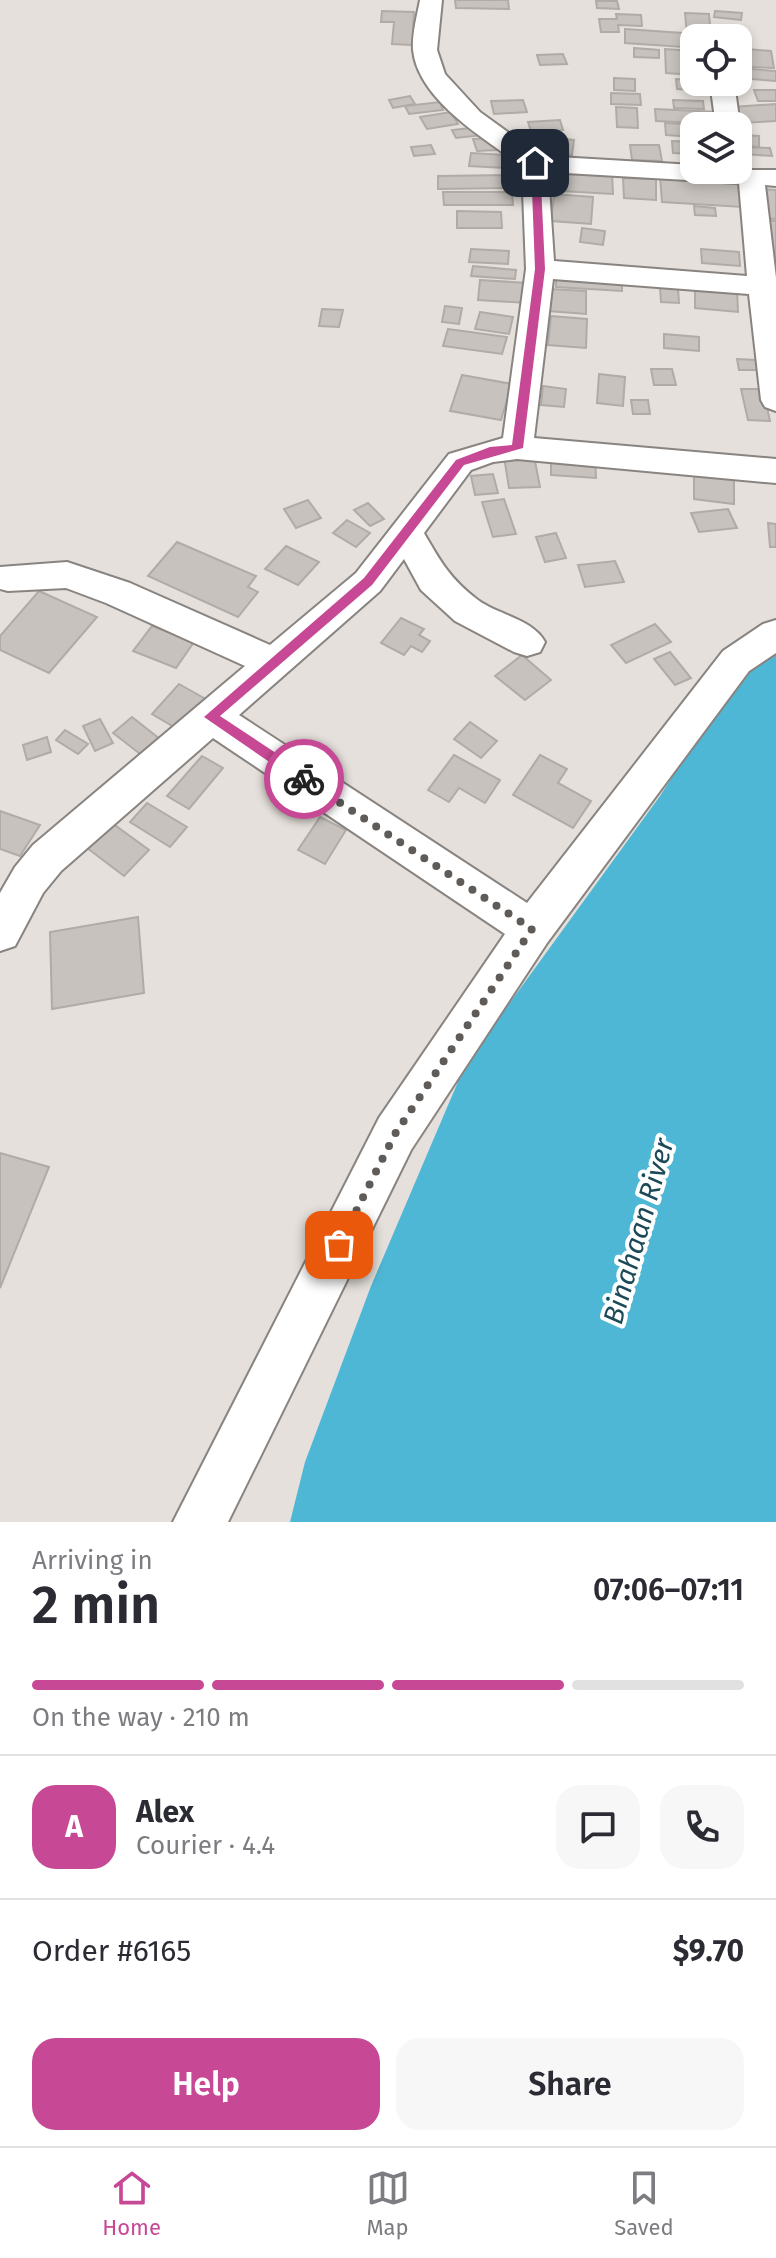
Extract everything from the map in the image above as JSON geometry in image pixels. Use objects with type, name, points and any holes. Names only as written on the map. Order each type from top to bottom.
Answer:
[{"type":"street","points":[[431,0],[425,53],[439,87],[497,138],[535,163],[680,171]]},
{"type":"street","points":[[517,448],[540,269],[535,163]]},
{"type":"street","points":[[748,184],[769,286],[776,400]]},
{"type":"street","points":[[540,269],[769,286]]},
{"type":"street","points":[[0,932],[29,880],[47,858],[368,582],[460,462],[490,451],[517,448],[776,471]]},
{"type":"street","points":[[406,531],[433,581],[467,611],[527,642]]},
{"type":"street","points":[[8,578],[67,575],[118,593],[274,663]]},
{"type":"street","points":[[200,1522],[395,1134],[532,929],[736,661],[776,634]]},
{"type":"street","points":[[211,717],[532,929]]},
{"type":"water","name":"Binahaan River","points":[[776,644],[776,1522],[290,1522],[305,1462],[371,1286],[466,1063],[660,796],[729,688]]},
{"type":"building","points":[[455,0],[508,0],[509,9],[456,8]]},
{"type":"building","points":[[596,1],[617,1],[619,9],[597,8]]},
{"type":"building","points":[[382,11],[414,12],[412,45],[392,44],[394,22],[381,22]]},
{"type":"building","points":[[715,11],[742,13],[741,20],[714,17]]},
{"type":"building","points":[[685,13],[709,14],[710,24],[686,24]]},
{"type":"building","points":[[616,14],[641,15],[642,26],[618,25],[619,32],[601,32],[599,19],[617,19]]},
{"type":"building","points":[[625,29],[680,33],[680,47],[625,43]]},
{"type":"building","points":[[634,48],[659,50],[659,58],[634,57]]},
{"type":"building","points":[[665,49],[680,50],[680,74],[666,73]]},
{"type":"building","points":[[752,49],[771,51],[774,68],[752,67]]},
{"type":"building","points":[[563,54],[567,64],[540,65],[537,55]]},
{"type":"building","points":[[752,69],[776,71],[776,81],[752,79]]},
{"type":"building","points":[[614,78],[635,79],[635,91],[614,90]]},
{"type":"building","points":[[754,90],[776,90],[776,101],[758,101]]},
{"type":"building","points":[[611,93],[640,94],[641,105],[611,104]]},
{"type":"building","points":[[410,96],[415,104],[393,108],[389,100]]},
{"type":"building","points":[[523,100],[527,112],[494,114],[491,101]]},
{"type":"building","points":[[673,100],[703,101],[704,109],[674,108]]},
{"type":"building","points":[[440,102],[443,110],[409,114],[405,106]]},
{"type":"building","points":[[776,104],[776,121],[752,122],[752,112],[736,112],[733,107]]},
{"type":"building","points":[[616,107],[637,108],[638,128],[617,127]]},
{"type":"building","points":[[655,109],[718,112],[680,112],[680,122],[656,121]]},
{"type":"building","points":[[451,112],[458,124],[427,129],[420,117]]},
{"type":"building","points":[[560,120],[563,130],[531,131],[528,122]]},
{"type":"building","points":[[665,123],[680,124],[680,136],[666,135]]},
{"type":"building","points":[[479,127],[483,135],[456,138],[452,130]]},
{"type":"building","points":[[544,136],[546,147],[516,147],[515,137]]},
{"type":"building","points":[[752,136],[759,136],[759,147],[752,147]]},
{"type":"building","points":[[494,138],[497,150],[477,151],[473,139]]},
{"type":"building","points":[[552,138],[574,140],[572,155],[551,154]]},
{"type":"building","points":[[672,141],[680,141],[680,153],[673,153]]},
{"type":"building","points":[[431,145],[435,154],[414,156],[411,147]]},
{"type":"building","points":[[630,145],[659,145],[662,161],[632,160]]},
{"type":"building","points":[[752,147],[770,148],[772,156],[752,155]]},
{"type":"building","points":[[471,153],[524,156],[523,169],[469,166]]},
{"type":"building","points":[[560,170],[612,173],[613,194],[560,191]]},
{"type":"building","points":[[519,175],[520,188],[438,189],[438,176]]},
{"type":"building","points":[[660,176],[680,177],[680,184],[738,184],[742,207],[662,202]]},
{"type":"building","points":[[623,178],[656,179],[656,200],[624,198]]},
{"type":"building","points":[[763,189],[776,190],[776,219],[765,218]]},
{"type":"building","points":[[443,192],[512,192],[513,205],[444,205]]},
{"type":"building","points":[[554,194],[593,197],[591,224],[551,221]]},
{"type":"building","points":[[694,206],[715,208],[716,216],[695,215]]},
{"type":"building","points":[[457,211],[501,212],[502,228],[457,228]]},
{"type":"building","points":[[762,220],[776,221],[776,272],[770,271]]},
{"type":"building","points":[[582,228],[605,231],[603,245],[580,242]]},
{"type":"building","points":[[471,249],[509,251],[508,264],[469,262]]},
{"type":"building","points":[[701,249],[739,252],[740,266],[702,263]]},
{"type":"building","points":[[473,266],[516,270],[515,279],[471,276]]},
{"type":"building","points":[[556,276],[622,280],[622,291],[556,287]]},
{"type":"building","points":[[480,280],[528,283],[527,303],[478,300]]},
{"type":"building","points":[[695,285],[737,289],[738,312],[695,308]]},
{"type":"building","points":[[660,287],[678,288],[679,303],[661,302]]},
{"type":"building","points":[[549,289],[586,291],[586,314],[548,311]]},
{"type":"building","points":[[445,306],[462,308],[459,324],[442,322]]},
{"type":"building","points":[[322,309],[343,310],[339,327],[319,326]]},
{"type":"building","points":[[480,312],[513,317],[509,334],[475,329]]},
{"type":"building","points":[[551,316],[587,319],[586,348],[548,345]]},
{"type":"building","points":[[448,329],[507,337],[502,354],[443,346]]},
{"type":"building","points":[[664,334],[699,337],[699,351],[664,348]]},
{"type":"building","points":[[737,359],[756,360],[758,370],[739,370]]},
{"type":"building","points":[[651,369],[672,369],[676,385],[654,385]]},
{"type":"building","points":[[599,374],[625,377],[623,406],[597,403]]},
{"type":"building","points":[[462,375],[512,384],[501,420],[450,411]]},
{"type":"building","points":[[543,386],[566,389],[564,407],[541,405]]},
{"type":"building","points":[[741,389],[763,389],[770,421],[748,420]]},
{"type":"building","points":[[631,400],[648,400],[650,414],[633,414]]},
{"type":"building","points":[[551,454],[595,457],[596,478],[551,475]]},
{"type":"building","points":[[534,456],[540,487],[509,488],[504,457]]},
{"type":"building","points":[[694,473],[734,477],[734,504],[694,499]]},
{"type":"building","points":[[493,474],[498,493],[475,495],[471,476]]},
{"type":"building","points":[[504,499],[516,534],[493,537],[482,502]]},
{"type":"building","points":[[308,500],[321,518],[296,528],[284,509]]},
{"type":"building","points":[[368,503],[384,519],[370,526],[354,510]]},
{"type":"building","points":[[728,509],[737,528],[699,532],[691,513]]},
{"type":"building","points":[[347,520],[370,533],[356,547],[333,533]]},
{"type":"building","points":[[768,523],[776,524],[776,547],[770,547]]},
{"type":"building","points":[[556,533],[566,558],[545,562],[536,537]]},
{"type":"building","points":[[177,542],[256,576],[248,587],[258,592],[238,617],[148,576]]},
{"type":"building","points":[[286,546],[319,562],[298,585],[265,569]]},
{"type":"building","points":[[615,561],[624,582],[585,587],[578,565]]},
{"type":"building","points":[[39,591],[97,617],[49,673],[0,650],[0,636]]},
{"type":"building","points":[[401,618],[424,629],[419,635],[430,641],[422,652],[411,646],[404,655],[381,643]]},
{"type":"building","points":[[655,624],[671,642],[626,663],[611,645]]},
{"type":"building","points":[[152,626],[194,642],[176,668],[133,651]]},
{"type":"building","points":[[670,652],[691,678],[675,685],[654,659]]},
{"type":"building","points":[[522,655],[551,680],[525,700],[495,676]]},
{"type":"building","points":[[179,684],[211,702],[184,733],[152,714]]},
{"type":"building","points":[[132,717],[165,743],[148,760],[113,733]]},
{"type":"building","points":[[100,719],[113,743],[95,751],[83,726]]},
{"type":"building","points":[[470,722],[497,741],[481,758],[454,739]]},
{"type":"building","points":[[65,730],[88,744],[78,754],[56,740]]},
{"type":"building","points":[[47,737],[51,752],[27,760],[23,745]]},
{"type":"building","points":[[454,755],[500,780],[485,803],[459,788],[449,802],[428,790]]},
{"type":"building","points":[[540,755],[567,769],[558,783],[591,801],[573,828],[513,795]]},
{"type":"building","points":[[202,756],[223,768],[189,809],[167,796]]},
{"type":"building","points":[[147,803],[187,827],[170,847],[130,822]]},
{"type":"building","points":[[0,811],[40,825],[20,856],[0,849]]},
{"type":"building","points":[[320,817],[346,830],[325,864],[298,850]]},
{"type":"building","points":[[112,823],[149,850],[124,876],[87,848]]},
{"type":"building","points":[[138,917],[144,993],[52,1009],[50,932]]},
{"type":"building","points":[[0,1153],[49,1167],[0,1288]]},
{"type":"way so far","points":[[304,779],[532,929],[395,1134],[339,1245]]},
{"type":"route","points":[[304,779],[211,717],[368,582],[460,462],[490,451],[517,448],[540,269],[535,163]]}]
